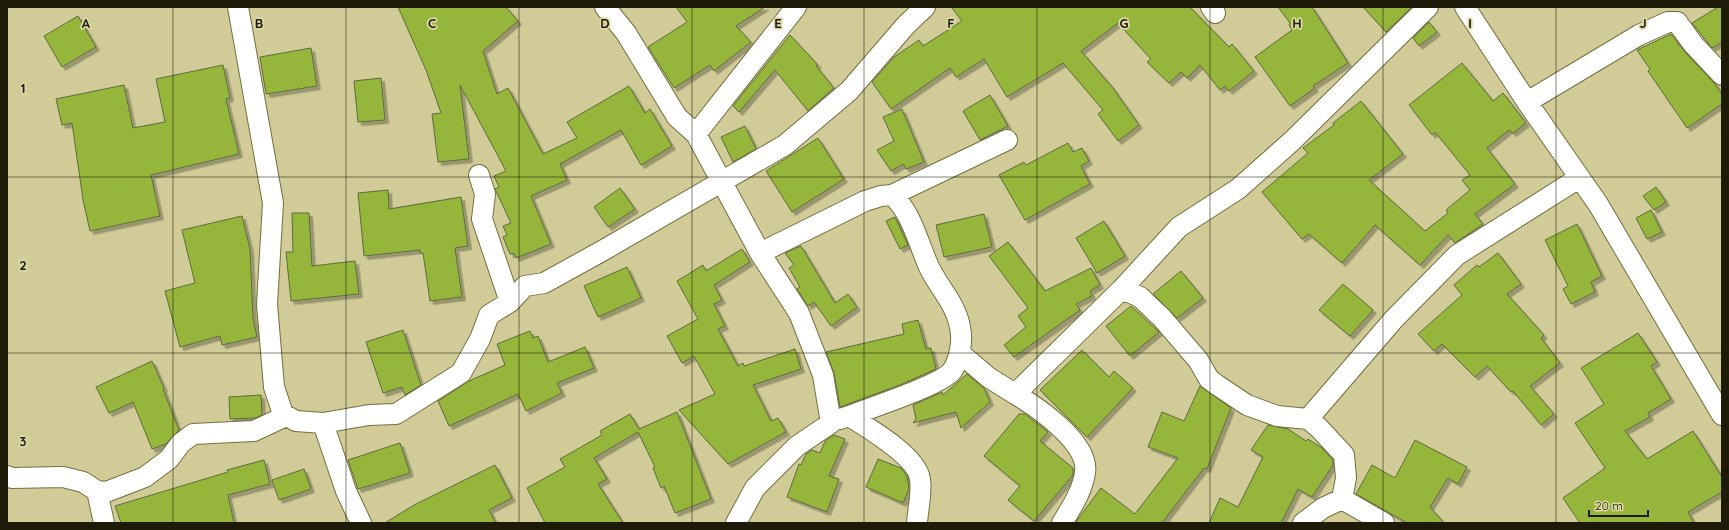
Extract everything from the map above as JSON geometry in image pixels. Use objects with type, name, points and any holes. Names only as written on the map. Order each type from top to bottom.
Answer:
[{"type":"street","points":[[238,7],[273,203],[267,304],[274,387],[279,406],[283,414],[296,421],[323,423],[369,415],[396,414],[461,373],[480,339],[489,314],[510,302],[525,286],[544,283],[786,145],[849,91],[881,52],[925,7]]},
{"type":"street","points":[[605,7],[626,33],[676,117],[696,134],[760,253],[799,312],[840,419],[884,439],[912,464],[920,478],[917,523]]},
{"type":"street","points":[[696,134],[796,7]]},
{"type":"street","points":[[1015,394],[1122,289],[1179,227],[1238,189],[1276,155],[1428,7]]},
{"type":"street","points":[[1465,7],[1526,102],[1598,204],[1722,415]]},
{"type":"street","points":[[1526,102],[1639,35],[1668,22],[1677,22],[1682,26],[1693,44],[1722,75]]},
{"type":"street","points":[[760,253],[865,201],[881,196],[892,195],[1007,140]]},
{"type":"street","points":[[479,175],[485,194],[482,220],[510,302]]},
{"type":"street","points":[[1308,419],[1394,319],[1457,255],[1579,178]]},
{"type":"street","points":[[736,523],[755,488],[797,446],[840,419],[939,381],[952,371],[960,353],[960,327],[953,306],[930,268],[918,238],[900,202],[892,195]]},
{"type":"street","points":[[1122,289],[1140,298],[1162,318],[1198,360],[1209,379],[1217,385],[1247,405],[1277,416],[1308,419],[1332,441],[1344,455],[1346,478],[1342,499]]},
{"type":"street","points":[[960,353],[988,377],[1032,404],[1063,430],[1077,445],[1084,460],[1086,472],[1077,498],[1062,523]]},
{"type":"street","points":[[7,476],[12,478],[63,477],[83,482],[98,491],[106,492],[145,477],[169,459],[181,443],[193,434],[254,431],[286,416]]},
{"type":"street","points":[[323,423],[346,491],[361,523]]},
{"type":"street","points":[[98,491],[104,523]]},
{"type":"street","points":[[1303,523],[1323,508],[1342,499]]},
{"type":"street","points":[[1342,499],[1384,523]]},
{"type":"building","points":[[398,7],[506,7],[518,21],[483,51],[497,94],[508,88],[543,154],[577,138],[567,122],[629,86],[645,113],[650,109],[672,146],[641,165],[621,130],[560,164],[567,180],[531,196],[551,244],[516,258],[514,253],[510,254],[503,237],[507,235],[503,226],[511,223],[495,189],[499,187],[494,176],[506,171],[460,85],[469,159],[438,162],[432,114],[441,113],[426,70]]},
{"type":"building","points":[[676,7],[765,7],[736,26],[751,42],[714,71],[710,65],[674,88],[648,47],[687,22]]},
{"type":"building","points":[[951,7],[1190,7],[1229,47],[1232,44],[1254,71],[1229,91],[1225,86],[1220,90],[1200,65],[1187,78],[1181,72],[1169,83],[1147,62],[1151,59],[1118,23],[1081,51],[1113,88],[1139,125],[1118,141],[1098,114],[1103,110],[1063,63],[1007,97],[984,59],[956,77],[950,68],[891,109],[872,82],[894,57],[919,40],[923,46],[962,21]]},
{"type":"building","points":[[1278,7],[1312,7],[1348,63],[1313,86],[1315,88],[1290,106],[1255,57],[1292,30],[1289,25],[1290,23]]},
{"type":"building","points":[[1363,7],[1412,7],[1386,32]]},
{"type":"building","points":[[1718,7],[1722,7],[1722,42],[1712,48],[1692,23]]},
{"type":"building","points":[[78,16],[96,47],[62,67],[44,36]]},
{"type":"building","points":[[1429,22],[1437,32],[1419,46],[1413,38]]},
{"type":"building","points":[[1671,34],[1722,94],[1722,104],[1687,128],[1648,71],[1650,69],[1637,50]]},
{"type":"building","points":[[790,35],[818,65],[816,66],[834,88],[808,111],[775,70],[739,112],[733,106]]},
{"type":"building","points":[[311,48],[317,86],[266,94],[260,57]]},
{"type":"building","points":[[1462,63],[1493,101],[1503,93],[1526,123],[1513,133],[1509,130],[1487,148],[1515,184],[1475,214],[1483,224],[1455,243],[1448,235],[1420,265],[1375,225],[1342,263],[1309,234],[1302,239],[1262,192],[1308,153],[1303,148],[1334,125],[1333,123],[1361,101],[1403,154],[1369,180],[1425,231],[1448,213],[1446,210],[1470,190],[1462,180],[1470,175],[1435,132],[1432,135],[1409,105]]},
{"type":"building","points":[[223,65],[230,98],[226,99],[239,154],[151,175],[160,216],[90,231],[83,200],[72,123],[62,125],[56,99],[124,85],[133,128],[165,122],[156,79]]},
{"type":"building","points":[[381,78],[385,120],[358,122],[354,81]]},
{"type":"building","points":[[990,95],[1008,126],[980,140],[963,111]]},
{"type":"building","points":[[902,109],[924,162],[906,169],[903,164],[891,171],[877,150],[894,141],[883,117]]},
{"type":"building","points":[[745,126],[756,149],[733,162],[721,137]]},
{"type":"building","points":[[818,138],[844,179],[792,212],[766,171]]},
{"type":"building","points":[[1068,143],[1073,152],[1082,148],[1089,161],[1081,166],[1090,184],[1025,220],[999,175],[1024,162],[1026,165]]},
{"type":"building","points":[[1656,187],[1666,202],[1654,210],[1643,196]]},
{"type":"building","points":[[620,188],[635,209],[608,227],[594,207]]},
{"type":"building","points":[[388,190],[389,209],[461,197],[468,246],[455,248],[462,297],[430,301],[423,253],[420,253],[420,250],[364,256],[358,193]]},
{"type":"building","points":[[1651,210],[1662,232],[1647,239],[1636,218]]},
{"type":"building","points":[[292,213],[309,213],[312,266],[355,261],[359,294],[291,301],[286,252],[293,252]]},
{"type":"building","points":[[984,214],[992,247],[944,257],[936,225]]},
{"type":"building","points":[[242,216],[250,249],[253,318],[257,337],[222,345],[220,336],[180,347],[165,291],[195,283],[182,230]]},
{"type":"building","points":[[895,217],[908,245],[900,249],[886,221]]},
{"type":"building","points":[[1104,221],[1125,256],[1097,273],[1076,238]]},
{"type":"building","points":[[1577,224],[1602,276],[1591,282],[1595,292],[1571,304],[1563,289],[1568,286],[1545,240]]},
{"type":"building","points":[[1008,242],[1045,291],[1091,268],[1100,285],[1090,291],[1092,296],[1076,304],[1080,310],[1014,357],[1004,345],[1026,327],[1018,316],[1028,308],[989,256]]},
{"type":"building","points":[[801,246],[835,303],[848,294],[857,307],[831,326],[814,302],[808,306],[797,289],[800,287],[789,268],[794,265],[785,253]]},
{"type":"building","points":[[742,249],[750,262],[714,285],[722,300],[714,304],[725,326],[718,329],[738,366],[743,363],[744,366],[795,349],[801,369],[753,385],[771,421],[778,418],[786,432],[728,464],[679,410],[715,394],[694,356],[682,363],[667,336],[698,319],[677,281],[703,265],[706,271]]},
{"type":"building","points":[[1498,253],[1521,284],[1507,294],[1544,335],[1541,338],[1560,363],[1530,386],[1554,414],[1541,425],[1513,391],[1511,392],[1487,366],[1475,377],[1442,344],[1434,351],[1418,334],[1462,295],[1454,285],[1477,265],[1479,267]]},
{"type":"building","points":[[627,267],[641,298],[598,317],[584,286]]},
{"type":"building","points":[[1181,271],[1203,298],[1177,318],[1153,294]]},
{"type":"building","points":[[1343,284],[1373,310],[1350,336],[1319,310]]},
{"type":"building","points":[[1131,306],[1159,332],[1130,356],[1106,326]]},
{"type":"building","points":[[918,320],[926,349],[931,348],[936,369],[900,385],[840,407],[834,373],[826,352],[904,334],[902,324]]},
{"type":"building","points":[[403,330],[421,385],[405,395],[402,387],[383,393],[366,342]]},
{"type":"building","points":[[530,331],[533,338],[538,336],[548,362],[585,347],[594,368],[557,383],[562,393],[526,411],[518,394],[449,426],[438,401],[469,381],[505,365],[497,344]]},
{"type":"building","points":[[1638,333],[1657,362],[1651,366],[1671,399],[1648,413],[1650,417],[1625,431],[1647,459],[1693,431],[1722,477],[1722,492],[1688,512],[1694,523],[1580,523],[1563,498],[1605,468],[1575,423],[1604,404],[1581,368]]},
{"type":"building","points":[[1082,350],[1109,377],[1114,371],[1133,388],[1087,437],[1040,390]]},
{"type":"building","points":[[152,361],[164,388],[163,389],[179,430],[166,444],[152,449],[133,402],[109,413],[96,387]]},
{"type":"building","points":[[967,374],[984,388],[990,402],[961,428],[956,412],[913,423],[916,419],[913,405],[942,392],[943,395]]},
{"type":"building","points":[[1200,386],[1231,408],[1207,469],[1204,468],[1162,523],[1075,523],[1101,488],[1135,514],[1178,458],[1148,447],[1162,412],[1184,421]]},
{"type":"building","points":[[261,395],[262,415],[255,418],[230,419],[229,397]]},
{"type":"building","points":[[677,412],[711,499],[675,513],[664,486],[661,488],[653,468],[655,467],[638,432],[594,458],[607,479],[598,484],[623,523],[545,523],[527,488],[565,467],[560,459],[602,435],[600,431],[630,414],[639,429]]},
{"type":"building","points":[[1019,414],[1025,414],[1048,432],[1040,441],[1073,468],[1073,475],[1034,521],[1008,500],[1020,486],[984,456]]},
{"type":"building","points":[[1268,425],[1288,429],[1306,441],[1308,439],[1322,448],[1333,460],[1333,465],[1312,497],[1298,489],[1281,523],[1209,523],[1220,498],[1238,507],[1263,457],[1251,450]]},
{"type":"building","points":[[834,435],[845,439],[829,476],[839,479],[827,512],[787,497],[799,464],[801,465],[806,454],[812,450],[820,453],[825,441]]},
{"type":"building","points":[[1415,440],[1467,467],[1458,484],[1448,478],[1430,507],[1444,523],[1407,523],[1356,494],[1372,465],[1395,478]]},
{"type":"building","points":[[400,443],[410,473],[358,489],[348,460]]},
{"type":"building","points":[[878,459],[901,468],[907,476],[909,489],[903,503],[866,487]]},
{"type":"building","points":[[264,460],[270,484],[228,495],[234,523],[121,523],[115,506],[228,472],[227,470]]},
{"type":"building","points":[[495,465],[512,498],[489,510],[496,523],[385,523],[414,505]]},
{"type":"building","points":[[304,469],[311,489],[279,500],[272,480]]}]
